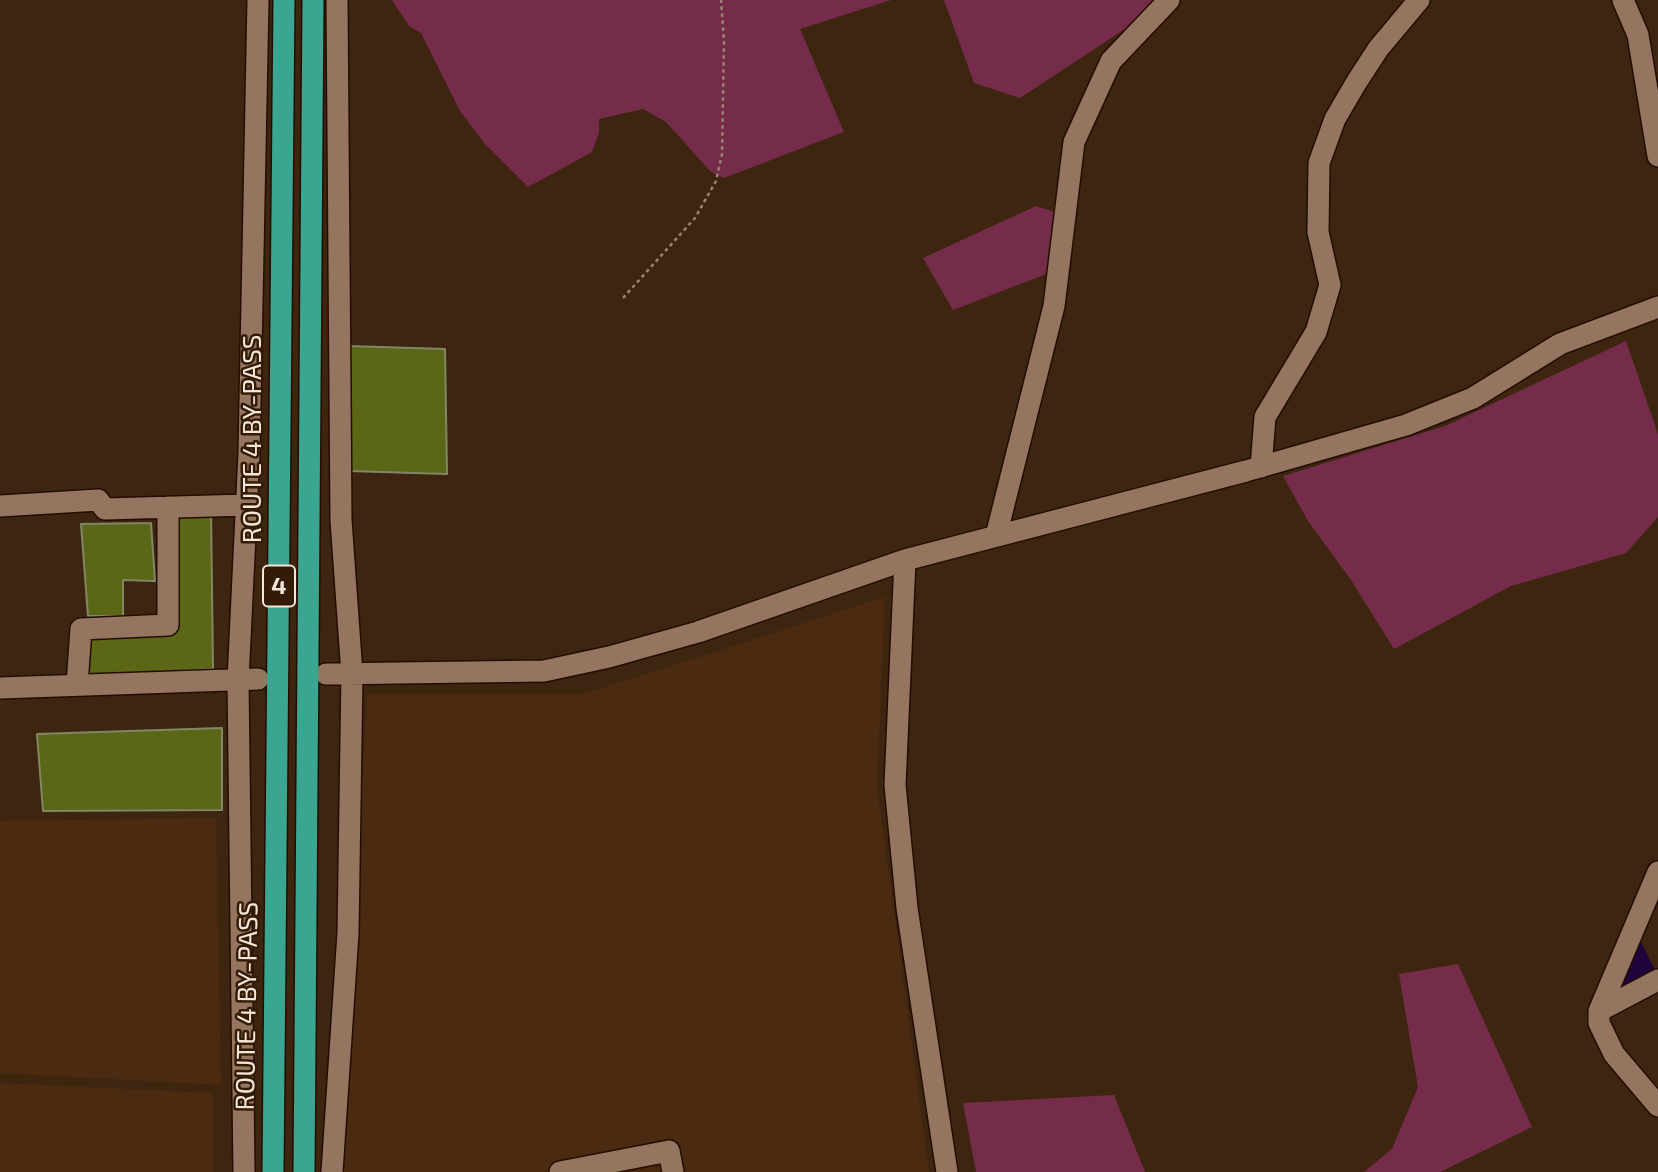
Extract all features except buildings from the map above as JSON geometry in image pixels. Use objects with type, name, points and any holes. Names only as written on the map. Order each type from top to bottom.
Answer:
[{"type":"highway","name":"ROUTE 4 BY-PASS","points":[[273,1172],[284,0]]},
{"type":"highway","name":"4","points":[[304,1172],[313,0]]},
{"type":"street","points":[[244,1172],[247,505],[258,0]]},
{"type":"street","points":[[332,1172],[348,933],[352,674],[341,520],[337,0]]},
{"type":"street","points":[[996,536],[1054,306],[1074,142],[1111,61],[1169,0]]},
{"type":"street","points":[[1261,467],[1265,417],[1316,332],[1331,285],[1318,232],[1319,163],[1335,119],[1356,83],[1378,49],[1419,0]]},
{"type":"street","points":[[1623,0],[1638,35],[1658,156]]},
{"type":"street","points":[[312,36],[337,37]]},
{"type":"street","points":[[312,187],[337,187]]},
{"type":"street","points":[[326,674],[544,671],[698,632],[905,560],[1261,467],[1406,425],[1473,398],[1560,344],[1658,307]]},
{"type":"street","points":[[0,506],[98,500],[105,509],[247,505]]},
{"type":"street","points":[[77,685],[81,629],[168,625],[168,507]]},
{"type":"street","points":[[905,560],[895,785],[907,908],[947,1172]]},
{"type":"street","points":[[0,688],[248,679]]},
{"type":"street","points":[[1657,1104],[1614,1054],[1599,1023],[1599,1011],[1651,902],[1658,872]]},
{"type":"street","points":[[1599,1011],[1658,980]]},
{"type":"street","points":[[560,1172],[669,1151],[673,1172]]},
{"type":"path","points":[[623,298],[695,218],[716,181],[722,154],[724,41],[721,0]]},
{"type":"shaded area","points":[[392,0],[891,0],[800,29],[844,132],[724,178],[711,172],[666,122],[643,109],[599,119],[599,133],[592,152],[528,187],[485,144],[460,111],[421,33],[409,26]]},
{"type":"shaded area","points":[[944,0],[1154,0],[1137,21],[1020,98],[974,83]]},
{"type":"shaded area","points":[[1036,206],[1067,216],[1059,269],[953,310],[923,258]]},
{"type":"shaded area","points":[[1626,341],[1658,434],[1658,517],[1626,553],[1511,586],[1394,649],[1351,580],[1308,521],[1283,476],[1445,426]]},
{"type":"shaded area","points":[[885,597],[877,786],[929,1172],[342,1172],[367,694],[584,694]]},
{"type":"shaded area","points":[[216,818],[221,1085],[0,1073],[0,821]]},
{"type":"shaded area","points":[[1634,928],[1658,976],[1599,1011]]},
{"type":"shaded area","points":[[1458,964],[1532,1127],[1440,1172],[1364,1172],[1392,1149],[1418,1087],[1399,974]]},
{"type":"shaded area","points":[[0,1083],[213,1093],[214,1172],[0,1172]]},
{"type":"shaded area","points":[[1114,1095],[1145,1172],[976,1172],[963,1103]]}]
